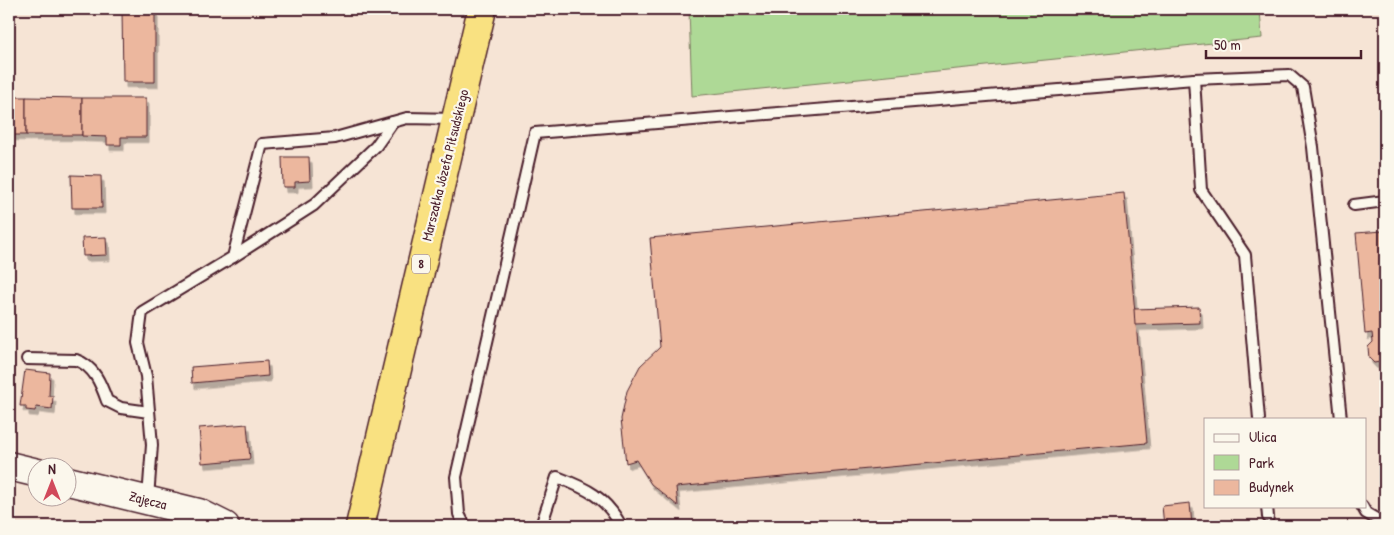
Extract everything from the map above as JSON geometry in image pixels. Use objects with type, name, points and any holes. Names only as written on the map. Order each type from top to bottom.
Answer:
[{"type":"highway","name":"Marszałka Józefa Piłsudskiego","points":[[360,526],[482,9]]},
{"type":"street","points":[[9,466],[28,471]]},
{"type":"street","name":"Zajęcza","points":[[78,484],[199,513],[226,526]]},
{"type":"lane","points":[[465,526],[459,514],[456,477],[536,133],[1194,79],[1289,74],[1303,87],[1313,147],[1341,418]]},
{"type":"lane","points":[[1194,79],[1202,190],[1245,255],[1259,418]]},
{"type":"lane","points":[[234,257],[262,144],[335,138],[407,118],[456,119]]},
{"type":"lane","points":[[148,501],[152,445],[146,376],[138,343],[142,312],[234,257],[314,205],[376,146],[392,122]]},
{"type":"lane","points":[[1354,205],[1385,201]]},
{"type":"lane","points":[[27,360],[83,362],[94,372],[107,401],[121,408],[149,412]]},
{"type":"lane","points":[[541,526],[557,478],[587,489],[613,510],[621,526]]},
{"type":"lane","points":[[1363,508],[1366,513],[1385,524]]},
{"type":"green space","points":[[571,9],[1260,9],[1262,38],[692,96],[689,10],[570,13]]},
{"type":"building","points":[[122,9],[155,9],[155,82],[123,82]]},
{"type":"building","points":[[9,97],[26,97],[26,135],[9,135]]},
{"type":"building","points":[[26,97],[82,98],[82,135],[26,135]]},
{"type":"building","points":[[82,98],[146,98],[146,137],[121,137],[121,145],[107,145],[107,137],[82,136]]},
{"type":"building","points":[[282,157],[309,157],[310,181],[295,182],[295,187],[283,187]]},
{"type":"building","points":[[71,175],[101,176],[102,208],[72,208]]},
{"type":"building","points":[[1124,193],[1147,443],[676,487],[678,506],[651,484],[636,460],[626,463],[621,419],[627,391],[640,366],[660,347],[650,238]]},
{"type":"building","points":[[1383,231],[1383,236],[1385,235],[1385,361],[1374,363],[1369,358],[1368,347],[1373,342],[1372,333],[1365,334],[1356,233]]},
{"type":"building","points":[[106,237],[107,255],[83,256],[82,238]]},
{"type":"building","points":[[1199,307],[1200,323],[1135,325],[1134,309]]},
{"type":"building","points":[[267,361],[268,376],[192,383],[191,367]]},
{"type":"building","points":[[25,370],[50,373],[49,396],[53,396],[52,409],[36,407],[35,411],[26,410],[26,406],[20,406]]},
{"type":"building","points":[[247,424],[250,459],[202,463],[199,428]]},
{"type":"building","points":[[1190,503],[1192,526],[1164,526],[1162,506]]}]
